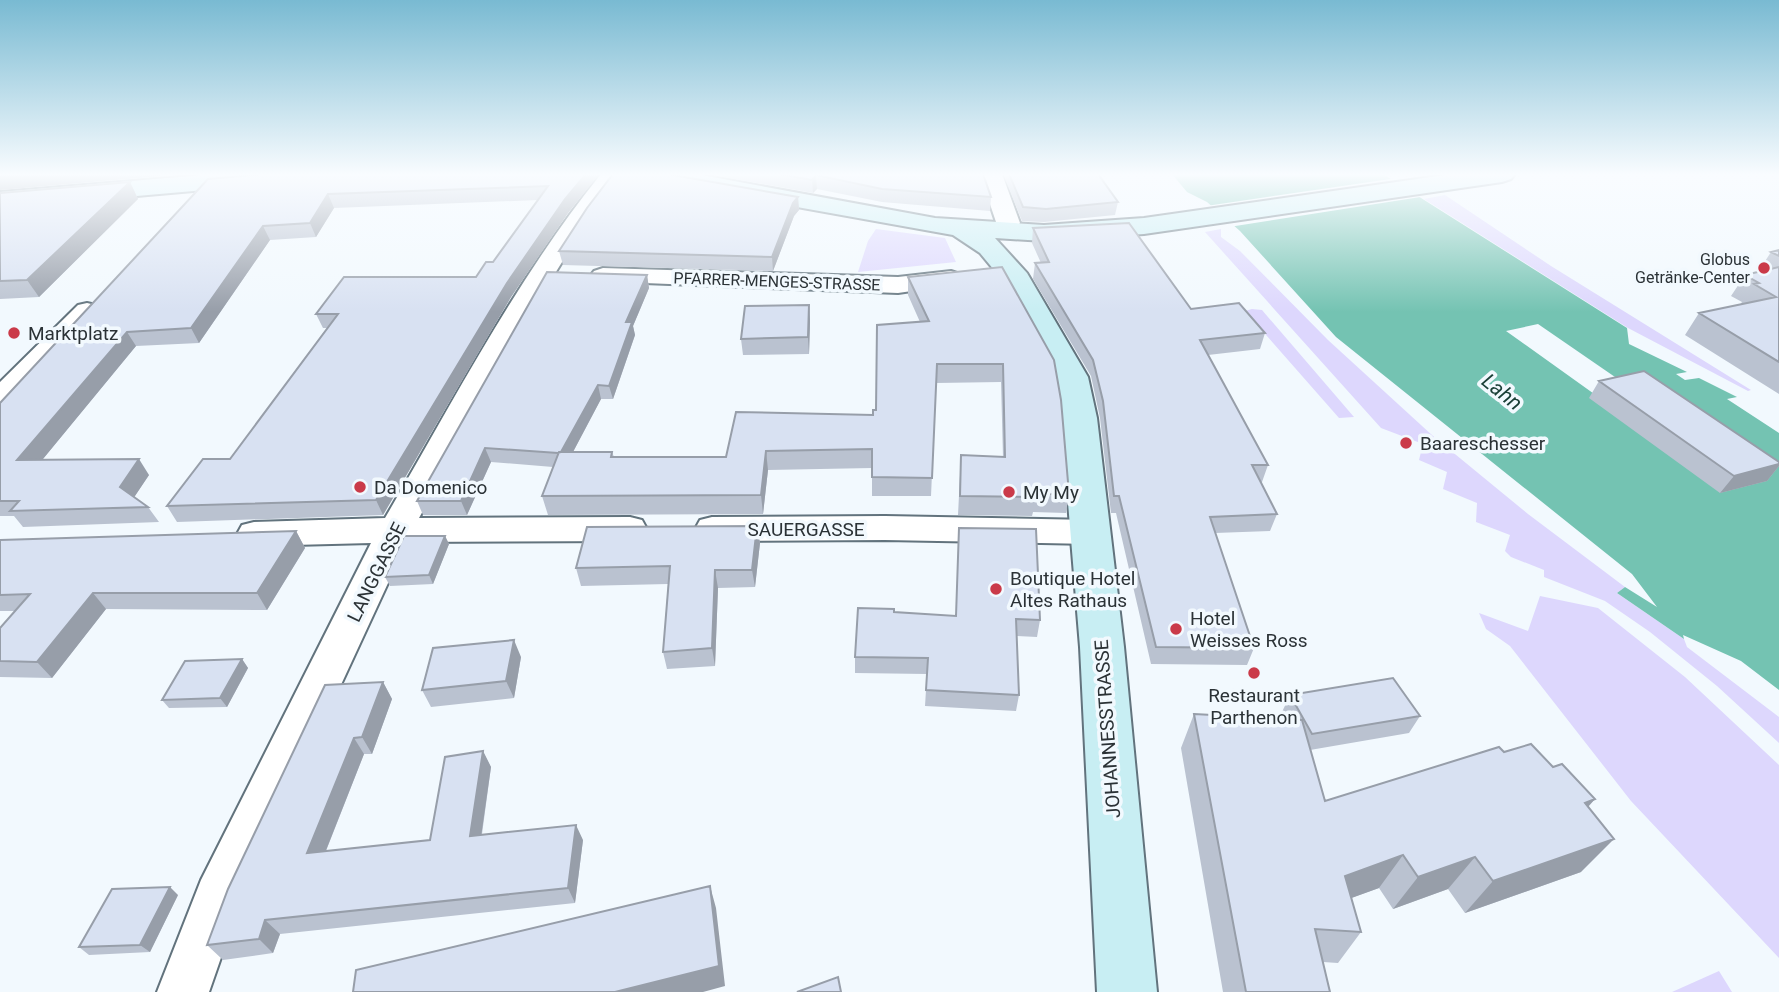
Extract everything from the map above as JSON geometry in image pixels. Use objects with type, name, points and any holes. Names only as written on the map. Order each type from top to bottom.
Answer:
[{"type":"street","name":"LANGGASSE","points":[[183,992],[218,897],[395,530],[563,276],[577,220]]},
{"type":"street","name":"JOHANNESSTRASSE","points":[[906,220],[960,228],[996,239],[991,275],[1071,377],[1079,418],[1091,532],[1127,992]]},
{"type":"street","points":[[996,239],[1007,220]]},
{"type":"street","points":[[996,239],[1182,220]]},
{"type":"street","points":[[991,275],[1044,233]]},
{"type":"street","name":"PFARRER-MENGES-STRASSE","points":[[563,276],[898,285],[991,275]]},
{"type":"street","points":[[0,399],[103,295]]},
{"type":"street","name":"SAUERGASSE","points":[[218,536],[395,530],[886,528],[1091,532]]},
{"type":"shaded area","points":[[1458,220],[1483,220],[1551,266],[1751,390],[1748,391],[1628,328]]},
{"type":"shaded area","points":[[876,229],[945,238],[956,262],[858,272],[868,241]]},
{"type":"shaded area","points":[[1221,229],[1221,237],[1240,251],[1328,340],[1433,436],[1528,514],[1625,587],[1617,593],[1684,639],[1687,647],[1779,717],[1779,743],[1717,686],[1650,632],[1605,601],[1544,577],[1544,570],[1511,557],[1505,551],[1510,535],[1476,522],[1477,503],[1443,489],[1447,472],[1419,460],[1423,444],[1381,428],[1205,232]]},
{"type":"shaded area","points":[[1262,310],[1354,417],[1339,418],[1245,311]]},
{"type":"shaded area","points":[[1540,596],[1598,608],[1685,677],[1779,765],[1779,958],[1631,801],[1510,646],[1486,629],[1479,613],[1528,631]]},
{"type":"shaded area","points":[[1719,971],[1732,992],[1672,992]]},
{"type":"water","name":"Lahn","points":[[1228,220],[1456,220],[1627,328],[1629,344],[1687,372],[1676,374],[1685,380],[1699,378],[1737,397],[1727,399],[1779,433],[1779,690],[1741,661],[1683,635],[1684,639],[1617,593],[1625,587],[1657,607],[1632,574],[1336,337]]},
{"type":"pier","points":[[1222,220],[1272,220],[1229,227]]},
{"type":"pier","points":[[1538,324],[1631,388],[1597,396],[1506,331]]},
{"type":"building","points":[[0,220],[90,220],[27,280],[0,281]]},
{"type":"building","points":[[170,220],[312,220],[310,223],[263,226],[191,328],[127,332],[17,460],[139,459],[120,487],[148,507],[10,511],[19,501],[0,501],[0,403]]},
{"type":"building","points":[[523,220],[550,220],[507,283],[376,500],[167,506],[203,459],[230,459],[338,314],[316,314],[344,277],[476,277],[486,262],[493,262]]},
{"type":"building","points":[[579,220],[786,220],[772,257],[559,251]]},
{"type":"building","points":[[1129,223],[1191,309],[1239,303],[1265,333],[1200,340],[1268,465],[1252,465],[1277,514],[1210,517],[1254,648],[1156,647],[1119,496],[1114,496],[1103,401],[1093,360],[1035,263],[1049,262],[1033,228]]},
{"type":"building","points":[[1002,267],[1054,360],[1061,400],[1069,494],[1035,494],[1035,497],[960,496],[961,455],[1005,457],[1003,364],[937,364],[932,478],[872,477],[872,449],[766,451],[761,495],[542,496],[559,452],[612,452],[611,457],[726,457],[736,412],[873,415],[873,410],[876,410],[877,325],[929,321],[908,277]]},
{"type":"building","points":[[1779,267],[1779,362],[1699,313],[1776,297],[1754,284],[1759,283],[1745,275]]},
{"type":"building","points":[[547,272],[647,275],[626,322],[632,322],[609,386],[598,385],[561,452],[485,448],[461,501],[417,501]]},
{"type":"building","points":[[809,305],[808,337],[741,339],[745,306]]},
{"type":"building","points":[[1644,371],[1779,464],[1734,476],[1599,381]]},
{"type":"building","points":[[757,526],[752,570],[715,570],[712,648],[663,652],[670,566],[576,568],[587,527]]},
{"type":"building","points":[[959,528],[1036,529],[1040,620],[1016,619],[1019,695],[926,690],[928,658],[855,657],[858,608],[956,616]]},
{"type":"building","points":[[296,531],[257,593],[93,593],[37,662],[0,661],[0,628],[30,594],[0,595],[0,540]]},
{"type":"building","points":[[404,536],[445,536],[429,575],[385,577]]},
{"type":"building","points":[[514,640],[506,681],[422,690],[433,648]]},
{"type":"building","points":[[242,659],[220,698],[162,700],[185,661]]},
{"type":"building","points":[[1393,678],[1420,716],[1312,734],[1290,695]]},
{"type":"building","points":[[383,682],[362,737],[354,738],[307,853],[430,840],[445,757],[483,751],[470,836],[576,825],[568,888],[265,920],[259,939],[207,945],[228,889],[325,685]]},
{"type":"building","points":[[1194,714],[1302,720],[1325,801],[1499,747],[1504,752],[1531,744],[1553,767],[1562,764],[1595,799],[1585,803],[1614,839],[1493,881],[1475,857],[1418,877],[1403,855],[1345,876],[1361,932],[1315,929],[1330,992],[1246,992]]},
{"type":"building","points":[[710,886],[719,966],[615,992],[353,992],[356,970]]},
{"type":"building","points":[[170,887],[140,945],[79,947],[112,889]]},
{"type":"building","points":[[838,977],[841,992],[797,992]]},
{"type":"place","name":"Globus Getränke-Center","points":[[1764,268]]},
{"type":"place","name":"Marktplatz","points":[[14,333]]},
{"type":"place","name":"Baareschesser","points":[[1406,443]]},
{"type":"place","name":"Da Domenico","points":[[360,487]]},
{"type":"place","name":"My My","points":[[1009,492]]},
{"type":"place","name":"Boutique Hotel Altes Rathaus","points":[[996,589]]},
{"type":"place","name":"Hotel Weisses Ross","points":[[1176,629]]},
{"type":"place","name":"Restaurant Parthenon","points":[[1254,673]]}]
